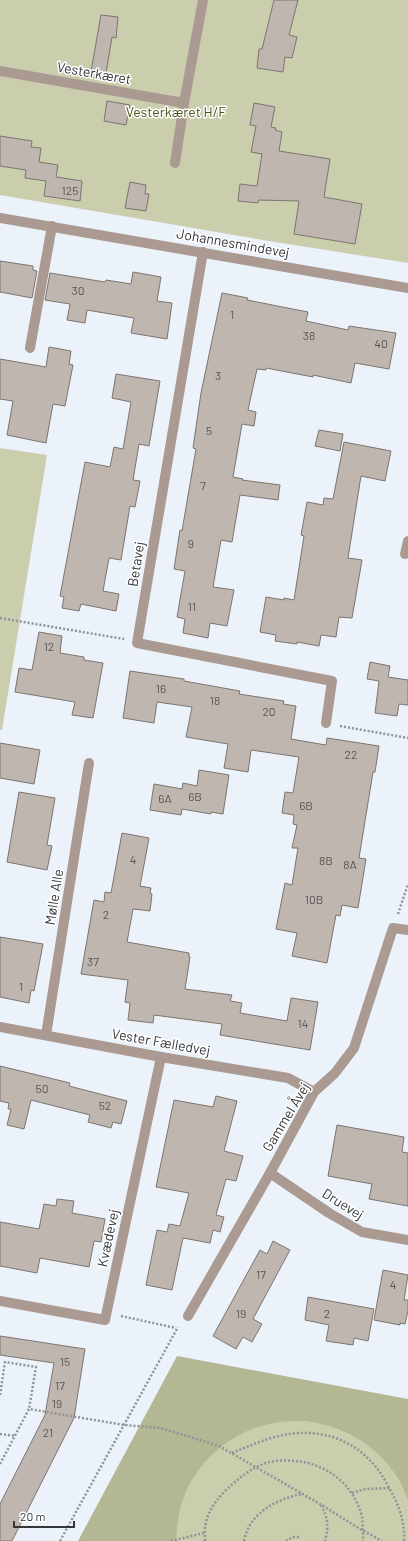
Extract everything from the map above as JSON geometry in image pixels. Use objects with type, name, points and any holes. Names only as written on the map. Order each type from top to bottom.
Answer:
[{"type":"street","points":[[175,163],[184,103],[203,0]]},
{"type":"street","name":"Vesterkæret","points":[[0,71],[184,103]]},
{"type":"street","name":"Johannesmindevej","points":[[0,218],[408,288]]},
{"type":"street","points":[[30,348],[52,226]]},
{"type":"street","name":"Betavej","points":[[137,643],[203,252]]},
{"type":"street","points":[[405,554],[408,541]]},
{"type":"street","points":[[137,643],[332,681],[326,723]]},
{"type":"street","name":"Mølle Alle","points":[[46,1036],[89,763]]},
{"type":"street","points":[[394,928],[408,930]]},
{"type":"street","name":"Gammel Åvej","points":[[188,1316],[270,1173],[314,1092],[335,1073],[354,1048],[394,928]]},
{"type":"street","name":"Vester Fælledvej","points":[[0,1027],[161,1058],[288,1078],[314,1092]]},
{"type":"street","name":"Kvædevej","points":[[107,1312],[161,1058]]},
{"type":"street","name":"Druevej","points":[[270,1173],[329,1213],[362,1232],[408,1240]]},
{"type":"street","points":[[0,1301],[105,1320],[107,1312]]},
{"type":"path","points":[[0,618],[114,637],[137,643]]},
{"type":"path","points":[[326,723],[408,738]]},
{"type":"path","points":[[394,928],[408,884]]},
{"type":"path","points":[[107,1312],[176,1328]]},
{"type":"path","points":[[60,1541],[176,1328],[188,1316]]},
{"type":"path","points":[[0,1395],[5,1362],[36,1367],[29,1409],[0,1464]]},
{"type":"path","points":[[29,1409],[124,1425],[161,1428],[219,1446],[382,1541]]},
{"type":"path","points":[[231,1453],[276,1437],[309,1433],[343,1440],[356,1447],[369,1458],[382,1473],[398,1505],[402,1518],[404,1541]]},
{"type":"path","points":[[0,1434],[15,1436]]},
{"type":"path","points":[[205,1541],[204,1533],[206,1520],[212,1507],[233,1483],[256,1468],[267,1463],[279,1461],[313,1464],[333,1474],[345,1484],[352,1493],[362,1518],[363,1541]]},
{"type":"path","points":[[352,1493],[365,1489],[390,1488]]},
{"type":"path","points":[[244,1541],[251,1523],[260,1513],[273,1504],[288,1497],[303,1494]]},
{"type":"path","points":[[320,1504],[327,1517],[327,1532],[325,1541]]},
{"type":"path","points":[[171,1541],[204,1533]]},
{"type":"path","points":[[286,1541],[293,1537],[299,1537]]},
{"type":"green space","name":"Vesterkæret H/F","points":[[0,0],[408,0],[408,263],[0,195]]},
{"type":"green space","points":[[0,448],[47,455],[2,730],[0,730]]},
{"type":"green space","points":[[177,1356],[408,1399],[408,1501],[396,1475],[384,1460],[363,1442],[344,1431],[324,1425],[303,1421],[282,1422],[262,1426],[243,1433],[225,1444],[208,1459],[189,1484],[185,1494],[181,1505],[176,1541],[78,1541]]},
{"type":"green space","points":[[296,1420],[324,1424],[350,1433],[373,1449],[392,1469],[406,1493],[408,1501],[408,1541],[176,1541],[177,1520],[181,1503],[197,1472],[208,1458],[236,1436],[252,1428],[272,1422]]},
{"type":"building","points":[[274,0],[298,0],[289,35],[297,37],[292,58],[285,57],[283,72],[257,68],[259,49],[262,49]]},
{"type":"building","points":[[101,15],[118,17],[116,38],[112,37],[105,79],[90,77]]},
{"type":"building","points":[[107,101],[130,105],[126,125],[104,121]]},
{"type":"building","points":[[254,103],[275,107],[271,127],[282,132],[279,151],[330,159],[324,197],[362,204],[355,244],[294,234],[299,201],[259,200],[258,203],[238,201],[240,184],[257,186],[262,154],[251,152],[256,126],[250,125]]},
{"type":"building","points":[[0,136],[32,141],[31,147],[41,148],[39,162],[58,165],[56,177],[82,181],[80,201],[44,196],[46,181],[25,178],[26,170],[0,166]]},
{"type":"building","points":[[130,182],[146,185],[145,194],[149,194],[146,211],[125,208]]},
{"type":"building","points":[[0,261],[33,266],[33,270],[37,271],[32,298],[0,292]]},
{"type":"building","points":[[133,272],[161,277],[157,301],[172,303],[167,339],[131,333],[134,318],[87,310],[85,323],[67,320],[70,304],[45,300],[50,273],[105,282],[106,280],[131,284]]},
{"type":"building","points":[[222,293],[248,298],[247,300],[308,312],[306,321],[348,330],[349,326],[396,333],[389,369],[355,363],[351,383],[313,375],[313,377],[266,368],[266,370],[257,369],[248,410],[256,412],[254,426],[242,424],[233,477],[243,479],[242,480],[280,485],[278,500],[240,495],[232,542],[221,540],[213,587],[234,590],[227,626],[210,623],[208,638],[183,633],[185,619],[177,617],[185,571],[174,569],[196,449],[193,448],[201,393]]},
{"type":"building","points":[[49,347],[71,351],[69,364],[73,365],[65,406],[53,404],[46,443],[7,435],[13,401],[0,399],[0,359],[46,367]]},
{"type":"building","points":[[116,374],[160,381],[149,446],[139,444],[133,480],[140,481],[135,507],[130,506],[121,560],[109,558],[103,591],[119,594],[116,611],[81,604],[79,611],[62,608],[64,597],[60,596],[85,462],[110,467],[114,447],[123,449],[131,402],[112,398]]},
{"type":"building","points":[[319,430],[343,434],[340,451],[315,446]]},
{"type":"building","points":[[344,442],[391,451],[385,481],[361,476],[348,558],[362,560],[352,618],[339,617],[336,637],[321,635],[319,646],[297,642],[297,644],[275,641],[276,635],[260,632],[266,597],[294,600],[304,536],[301,535],[307,502],[323,505],[324,498],[333,499]]},
{"type":"building","points":[[39,632],[62,636],[60,653],[84,657],[84,660],[103,663],[93,718],[72,715],[75,702],[15,692],[19,668],[32,670]]},
{"type":"building","points":[[370,662],[390,666],[388,677],[408,680],[408,705],[399,704],[397,716],[375,713],[379,681],[367,679]]},
{"type":"building","points":[[130,671],[184,679],[184,681],[240,691],[239,694],[284,701],[283,704],[296,706],[291,739],[326,745],[327,738],[379,746],[375,772],[373,772],[359,858],[366,859],[358,908],[342,905],[340,916],[336,915],[327,963],[292,956],[297,933],[276,929],[285,883],[292,885],[298,848],[292,848],[297,825],[293,824],[294,815],[282,813],[285,792],[293,793],[299,757],[251,750],[248,772],[224,768],[228,744],[186,737],[192,707],[157,702],[154,723],[123,718]]},
{"type":"building","points":[[0,743],[40,750],[34,784],[0,778]]},
{"type":"building","points":[[199,770],[229,775],[223,814],[211,812],[211,814],[182,809],[181,815],[150,810],[154,784],[182,789],[183,783],[197,786]]},
{"type":"building","points":[[19,792],[55,798],[47,845],[52,846],[47,870],[7,862]]},
{"type":"building","points":[[122,833],[149,838],[140,886],[151,888],[150,893],[152,894],[150,911],[133,909],[127,942],[189,953],[190,957],[185,989],[232,995],[230,1001],[242,1003],[240,1013],[287,1021],[291,998],[318,1002],[310,1050],[220,1035],[222,1024],[154,1015],[153,1023],[128,1020],[130,1003],[125,1002],[128,980],[81,974],[94,900],[104,902],[105,892],[111,893]]},
{"type":"building","points":[[0,937],[43,944],[34,991],[31,990],[29,1003],[0,997]]},
{"type":"building","points":[[0,1066],[70,1083],[69,1086],[127,1101],[121,1124],[113,1122],[111,1128],[88,1122],[90,1115],[31,1100],[24,1129],[7,1125],[11,1109],[8,1109],[9,1103],[0,1101]]},
{"type":"building","points":[[216,1096],[237,1101],[224,1151],[243,1156],[236,1181],[226,1179],[216,1215],[224,1217],[220,1232],[213,1230],[210,1243],[183,1238],[172,1290],[146,1285],[157,1230],[167,1232],[169,1224],[180,1226],[189,1193],[156,1187],[174,1100],[213,1107]]},
{"type":"building","points":[[337,1125],[404,1137],[402,1152],[408,1153],[408,1206],[369,1199],[372,1184],[328,1176]]},
{"type":"building","points":[[57,1199],[74,1201],[72,1213],[105,1219],[101,1242],[94,1241],[89,1267],[40,1258],[37,1273],[0,1266],[0,1222],[39,1229],[44,1204],[56,1206]]},
{"type":"building","points":[[273,1241],[290,1250],[253,1319],[262,1324],[252,1342],[243,1337],[236,1349],[213,1336],[260,1250],[267,1254]]},
{"type":"building","points":[[383,1270],[408,1275],[404,1300],[408,1300],[408,1311],[405,1324],[400,1323],[400,1325],[374,1320]]},
{"type":"building","points":[[308,1297],[374,1309],[368,1341],[354,1338],[353,1345],[326,1341],[329,1325],[305,1320]]},
{"type":"building","points":[[0,1336],[85,1349],[74,1418],[12,1541],[0,1541],[0,1504],[45,1415],[54,1363],[0,1355]]}]
